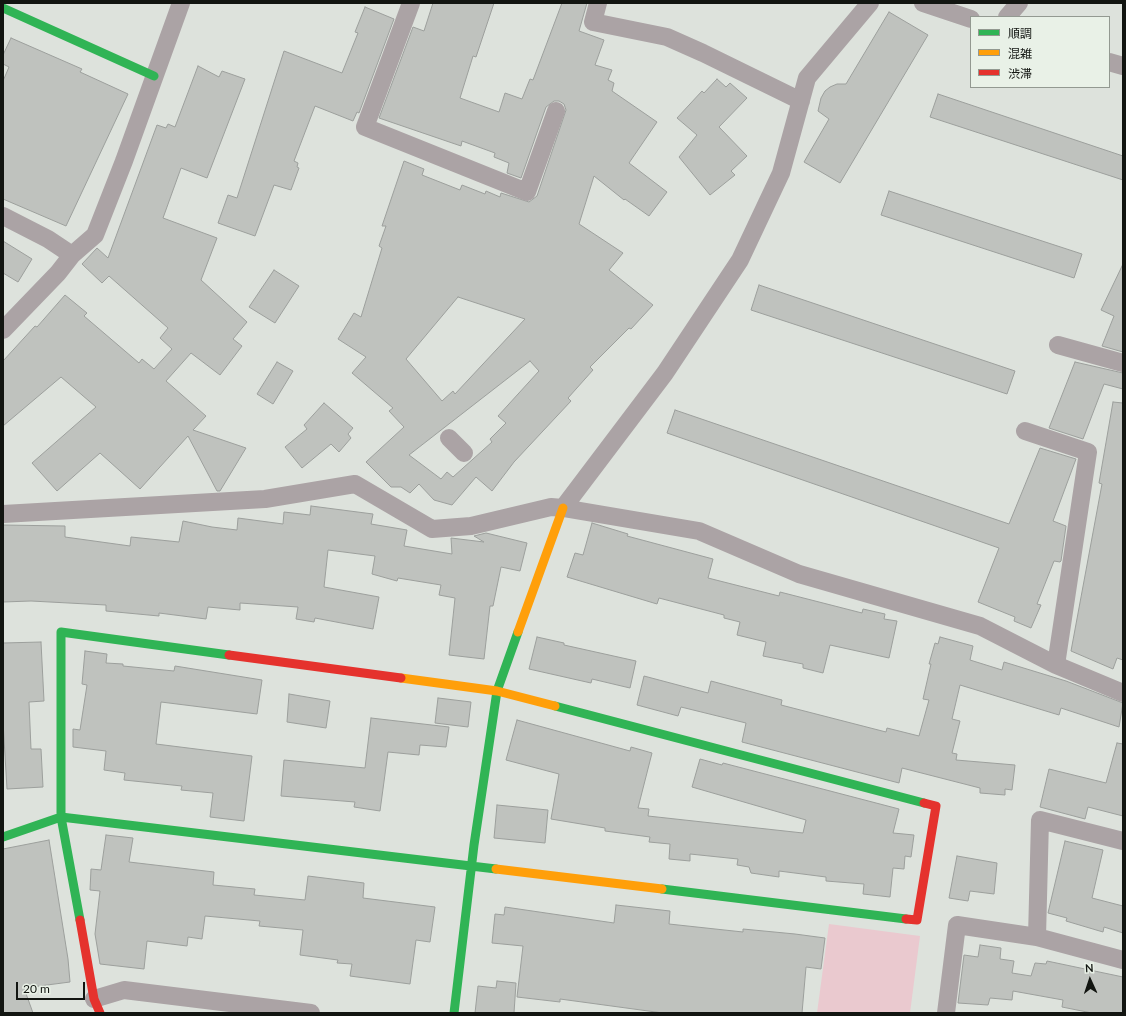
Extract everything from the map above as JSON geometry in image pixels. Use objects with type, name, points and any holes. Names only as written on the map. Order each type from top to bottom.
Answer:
[{"type":"street","points":[[3,330],[58,273],[72,255],[95,235],[124,161],[181,3]]},
{"type":"street","points":[[411,3],[365,127],[527,192],[556,111]]},
{"type":"street","points":[[598,3],[593,22],[667,37],[801,101]]},
{"type":"street","points":[[454,1013],[496,691],[563,508],[665,373],[740,260],[781,172],[807,78],[870,3]]},
{"type":"street","points":[[923,3],[970,19]]},
{"type":"street","points":[[1007,16],[1019,3]]},
{"type":"street","points":[[3,8],[154,76]]},
{"type":"street","points":[[1110,62],[1123,66]]},
{"type":"street","points":[[3,216],[48,239],[72,255]]},
{"type":"street","points":[[1058,344],[1123,363]]},
{"type":"street","points":[[1024,431],[1088,452],[1056,665]]},
{"type":"street","points":[[449,438],[464,453]]},
{"type":"street","points":[[3,514],[266,499],[355,484],[432,529],[471,526],[551,507],[563,508],[699,532],[799,574],[980,626],[1056,665],[1123,693]]},
{"type":"street","points":[[3,837],[61,817],[916,920],[936,806],[496,691],[61,632],[61,817],[97,1006],[124,990],[311,1013]]},
{"type":"street","points":[[1037,937],[1040,820],[1123,841]]},
{"type":"street","points":[[946,1013],[958,925],[1037,937],[1123,960]]},
{"type":"shaded area","points":[[829,924],[920,936],[910,1013],[817,1013]]},
{"type":"building","points":[[433,3],[494,3],[476,57],[473,56],[460,98],[499,112],[505,93],[522,99],[530,79],[533,80],[562,3],[587,3],[579,31],[604,40],[595,65],[612,70],[608,80],[614,83],[612,91],[657,122],[629,163],[667,192],[649,216],[625,199],[624,200],[594,176],[579,224],[623,253],[609,270],[653,305],[631,329],[629,328],[590,367],[593,370],[568,398],[571,401],[514,462],[492,491],[476,477],[452,505],[434,500],[419,484],[410,493],[401,487],[391,487],[366,462],[404,427],[389,411],[393,408],[352,373],[366,357],[338,339],[354,313],[361,317],[382,248],[379,246],[386,226],[382,226],[404,161],[424,169],[422,175],[460,190],[462,185],[485,194],[486,191],[500,197],[501,193],[529,202],[537,196],[566,110],[564,104],[559,101],[554,101],[546,107],[521,178],[507,173],[509,163],[494,157],[495,153],[462,141],[461,146],[379,118],[413,27],[424,31]],"holes":[[[458,297],[525,319],[455,394],[453,391],[442,401],[406,359]],[[530,361],[539,371],[498,416],[506,423],[490,439],[492,442],[453,477],[447,472],[441,479],[409,455]]]},
{"type":"building","points":[[365,7],[394,19],[359,113],[357,112],[353,121],[315,106],[294,161],[298,163],[297,167],[299,168],[291,190],[274,185],[255,236],[218,223],[228,195],[237,198],[284,51],[342,73],[358,33],[355,32]]},
{"type":"building","points":[[889,12],[928,35],[840,183],[804,162],[829,119],[818,111],[821,98],[825,91],[830,87],[837,84],[846,84]]},
{"type":"building","points":[[11,38],[82,69],[80,72],[128,94],[66,226],[3,199],[3,81],[9,67],[3,64],[3,55]]},
{"type":"building","points":[[198,66],[219,77],[222,71],[245,79],[207,178],[181,168],[163,218],[217,238],[201,280],[247,322],[233,339],[242,346],[220,375],[191,353],[166,381],[206,416],[193,430],[246,448],[220,491],[217,491],[188,436],[140,489],[100,453],[57,491],[32,463],[96,407],[61,377],[3,426],[3,361],[35,326],[37,327],[65,295],[87,313],[84,316],[139,363],[142,359],[154,369],[172,349],[160,338],[168,328],[109,276],[102,283],[82,264],[97,248],[108,258],[157,125],[166,128],[168,124],[175,127]]},
{"type":"building","points":[[717,79],[726,87],[730,83],[747,98],[719,127],[747,156],[731,171],[735,175],[710,195],[679,157],[697,135],[677,118],[702,91],[704,93]]},
{"type":"building","points":[[938,94],[1123,156],[1123,180],[930,117]]},
{"type":"building","points":[[889,191],[1082,254],[1074,278],[881,215]]},
{"type":"building","points":[[3,241],[32,259],[18,282],[3,273]]},
{"type":"building","points":[[1123,264],[1123,352],[1102,346],[1114,316],[1101,310]]},
{"type":"building","points":[[274,270],[299,286],[275,323],[249,307]]},
{"type":"building","points":[[759,285],[1015,371],[1007,394],[751,310]]},
{"type":"building","points":[[277,362],[293,371],[273,404],[257,394]]},
{"type":"building","points":[[1075,362],[1123,373],[1123,389],[1104,384],[1083,439],[1049,428]]},
{"type":"building","points":[[1113,402],[1123,403],[1123,660],[1117,658],[1113,669],[1071,651],[1102,484],[1099,483]]},
{"type":"building","points":[[324,403],[353,428],[348,434],[351,438],[339,452],[331,444],[302,468],[285,447],[307,429],[304,425]]},
{"type":"building","points":[[675,410],[1009,524],[1040,448],[1076,459],[1053,521],[1066,526],[1061,561],[1054,561],[1037,604],[1041,605],[1031,628],[1014,621],[1015,617],[978,602],[999,548],[667,433]]},
{"type":"building","points":[[311,506],[373,514],[371,524],[407,530],[404,546],[452,554],[451,538],[484,542],[474,536],[486,533],[527,543],[520,571],[501,567],[493,606],[490,606],[484,659],[449,655],[455,598],[439,595],[441,585],[398,578],[397,581],[372,574],[375,556],[328,550],[324,587],[379,597],[373,629],[315,618],[314,622],[296,619],[298,607],[240,603],[240,610],[208,607],[206,619],[159,613],[159,616],[106,611],[106,605],[31,601],[3,602],[3,525],[65,526],[65,537],[130,546],[131,537],[179,542],[183,521],[237,530],[238,518],[283,524],[284,512],[310,515]]},
{"type":"building","points":[[592,523],[628,534],[627,536],[713,559],[708,578],[779,596],[780,592],[862,613],[863,609],[885,614],[884,619],[897,621],[889,658],[830,645],[823,673],[803,668],[803,664],[763,656],[766,642],[737,635],[740,622],[724,618],[724,615],[659,598],[657,604],[567,577],[575,553],[583,555]]},
{"type":"building","points":[[537,637],[564,643],[564,645],[636,661],[630,688],[592,679],[591,683],[529,669]]},
{"type":"building","points":[[940,637],[973,646],[970,660],[1002,670],[1004,662],[1066,681],[1123,703],[1119,727],[1061,708],[1059,715],[960,685],[952,719],[960,721],[952,753],[957,754],[956,760],[1015,765],[1012,790],[1005,789],[1005,795],[980,793],[980,788],[902,768],[899,783],[742,742],[746,723],[681,707],[678,716],[637,705],[644,676],[708,693],[711,681],[782,700],[781,705],[886,732],[887,728],[919,736],[929,700],[923,699],[931,664],[929,664],[935,643],[938,644]]},
{"type":"building","points":[[41,642],[44,701],[29,702],[31,749],[41,749],[43,787],[7,789],[3,722],[3,643]]},
{"type":"building","points":[[85,651],[107,654],[106,663],[123,664],[123,666],[174,671],[175,666],[262,680],[257,714],[161,702],[156,744],[252,756],[244,821],[210,817],[213,793],[181,790],[182,786],[124,780],[125,773],[104,770],[106,751],[73,747],[73,729],[80,730],[87,685],[82,684]]},
{"type":"building","points":[[289,694],[330,701],[326,728],[287,722]]},
{"type":"building","points":[[438,698],[471,702],[468,727],[435,723]]},
{"type":"building","points":[[371,718],[449,727],[446,747],[420,745],[419,755],[388,752],[380,811],[354,807],[355,802],[281,796],[284,760],[365,768]]},
{"type":"building","points":[[517,720],[630,751],[631,747],[652,753],[638,808],[649,809],[648,816],[803,833],[806,820],[692,787],[700,759],[722,765],[723,763],[899,809],[893,833],[914,835],[911,857],[905,856],[904,869],[893,868],[890,897],[863,894],[864,884],[826,881],[826,877],[779,871],[779,877],[751,873],[749,867],[737,865],[738,859],[690,854],[690,861],[669,859],[670,844],[649,842],[650,837],[605,831],[605,828],[551,819],[559,774],[506,760]]},
{"type":"building","points":[[1117,743],[1123,744],[1123,816],[1088,807],[1085,819],[1040,807],[1049,769],[1106,783]]},
{"type":"building","points":[[497,805],[548,810],[545,843],[494,838]]},
{"type":"building","points":[[106,835],[133,838],[129,862],[214,872],[213,885],[255,889],[254,895],[305,900],[308,876],[364,883],[363,898],[435,907],[430,942],[416,940],[410,984],[350,976],[352,964],[337,963],[338,960],[300,955],[303,930],[259,926],[260,921],[205,916],[202,939],[188,937],[187,946],[147,941],[144,969],[100,964],[95,934],[100,891],[90,890],[91,869],[101,870]]},
{"type":"building","points":[[49,840],[68,959],[70,982],[24,988],[33,1013],[3,1013],[3,849]]},
{"type":"building","points":[[1065,841],[1103,850],[1092,898],[1123,906],[1123,933],[1104,927],[1103,932],[1066,921],[1067,918],[1048,913]]},
{"type":"building","points":[[957,856],[997,863],[994,894],[970,891],[968,901],[949,898]]},
{"type":"building","points":[[616,905],[670,911],[669,924],[743,932],[743,929],[825,938],[821,969],[806,967],[802,1013],[663,1013],[560,999],[560,1002],[517,997],[523,946],[492,943],[495,914],[504,915],[505,907],[614,923]]},
{"type":"building","points":[[980,945],[1001,948],[1000,959],[1014,961],[1012,973],[1031,976],[1035,963],[1046,964],[1047,961],[1123,977],[1123,1013],[1092,1013],[1062,1007],[1063,1000],[1013,991],[1012,1000],[990,998],[988,1005],[958,1003],[964,955],[978,957]]},
{"type":"building","points":[[497,981],[516,983],[514,1013],[475,1013],[478,986],[496,988]]},
{"type":"traffic: fast","points":[[3,8],[154,76]]},
{"type":"traffic: fast","points":[[80,920],[61,817],[61,632],[229,655]]},
{"type":"traffic: fast","points":[[454,1013],[474,845],[497,691],[518,632]]},
{"type":"traffic: fast","points":[[555,706],[924,803]]},
{"type":"traffic: fast","points":[[3,837],[61,817],[496,869]]},
{"type":"traffic: fast","points":[[662,889],[906,919]]},
{"type":"traffic: slow","points":[[518,632],[563,508]]},
{"type":"traffic: slow","points":[[401,678],[497,691],[555,706]]},
{"type":"traffic: slow","points":[[496,869],[662,889]]},
{"type":"traffic: jam","points":[[229,655],[401,678]]},
{"type":"traffic: jam","points":[[906,919],[917,920],[936,806],[924,803]]},
{"type":"traffic: jam","points":[[80,920],[94,999],[100,1013]]}]
